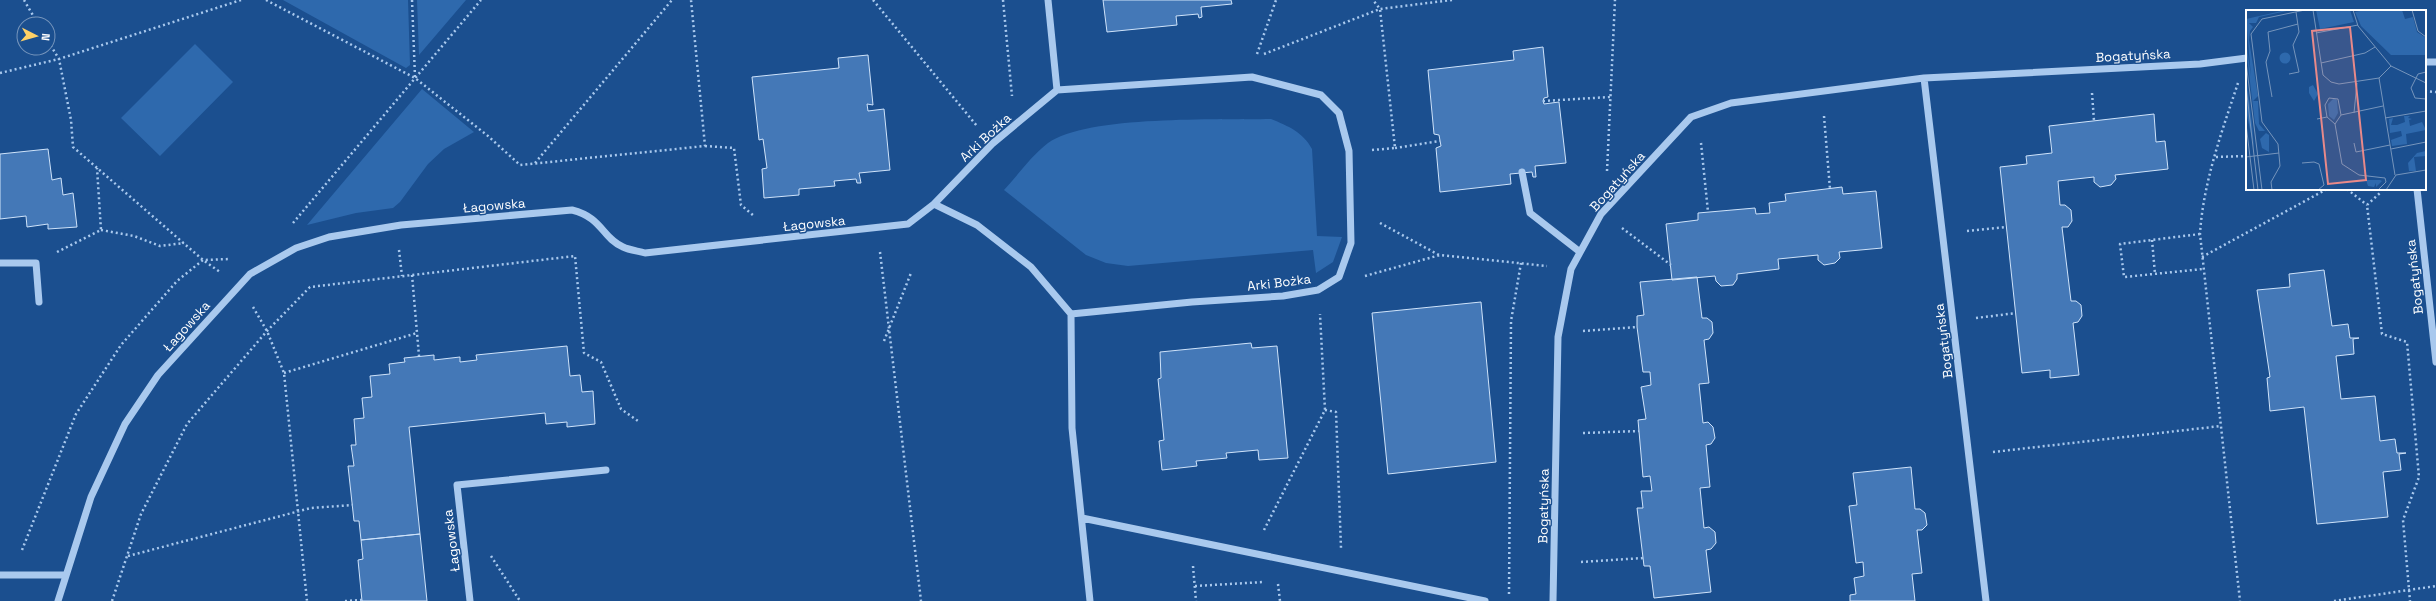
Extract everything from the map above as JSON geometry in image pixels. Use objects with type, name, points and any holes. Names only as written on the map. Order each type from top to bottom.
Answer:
[{"type":"street","points":[[1048,0],[1057,90],[1252,77],[1321,95],[1339,113],[1349,152],[1351,243],[1339,277]]},
{"type":"street","name":"Bogatyńska","points":[[1553,601],[1558,337],[1571,269],[1601,214],[1691,117],[1731,103],[1924,78],[2200,64],[2246,58]]},
{"type":"street","name":"Bogatyńska","points":[[1924,78],[1986,601]]},
{"type":"street","name":"Arki Bożka","points":[[934,204],[992,144],[1057,90]]},
{"type":"street","points":[[1522,172],[1530,213],[1580,252]]},
{"type":"street","name":"Bogatyńska","points":[[2417,190],[2436,362]]},
{"type":"street","points":[[934,204],[977,225],[1025,262],[1071,314],[1072,428],[1090,601]]},
{"type":"street","name":"Łagowska","points":[[58,601],[91,497],[125,424],[158,375],[250,274],[296,248],[329,238],[401,225],[572,210],[585,213],[596,220],[622,247],[645,253],[877,229],[908,224],[934,204]]},
{"type":"street","points":[[0,263],[36,263],[39,302]]},
{"type":"street","name":"Arki Bożka","points":[[1071,314],[1192,302],[1283,296],[1318,290],[1339,277]]},
{"type":"street","name":"Łagowska","points":[[470,601],[457,485],[606,470]]},
{"type":"street","points":[[1082,518],[1485,601]]},
{"type":"street","points":[[0,575],[65,575]]},
{"type":"path","points":[[24,0],[33,16]]},
{"type":"path","points":[[0,73],[59,60],[241,0]]},
{"type":"path","points":[[266,0],[415,78],[488,136],[520,165],[705,146],[734,148],[741,205],[758,220]]},
{"type":"path","points":[[412,0],[415,78]]},
{"type":"path","points":[[291,225],[481,0]]},
{"type":"path","points":[[535,163],[672,0]]},
{"type":"path","points":[[691,0],[705,146]]},
{"type":"path","points":[[873,0],[979,129],[984,123]]},
{"type":"path","points":[[1003,0],[1012,96],[1007,102]]},
{"type":"path","points":[[1276,0],[1256,57],[1380,9],[1452,0]]},
{"type":"path","points":[[1373,0],[1380,9],[1395,148]]},
{"type":"path","points":[[1607,178],[1615,0]]},
{"type":"path","points":[[56,55],[59,60],[71,120],[73,147],[202,260],[240,285],[267,331],[284,373],[307,601]]},
{"type":"path","points":[[2240,601],[2200,234],[2201,219],[2216,157],[2246,61]]},
{"type":"path","points":[[2092,90],[2094,121]]},
{"type":"path","points":[[2426,91],[2436,92]]},
{"type":"path","points":[[1543,101],[1610,97]]},
{"type":"path","points":[[1824,115],[1830,189]]},
{"type":"path","points":[[1700,137],[1708,212]]},
{"type":"path","points":[[1349,152],[1395,148],[1440,141]]},
{"type":"path","points":[[2216,157],[2246,156]]},
{"type":"path","points":[[97,168],[101,230]]},
{"type":"path","points":[[2202,257],[2325,190]]},
{"type":"path","points":[[2348,190],[2367,205],[2382,334],[2407,342],[2419,477],[2403,520],[2410,601]]},
{"type":"path","points":[[2367,205],[2381,192],[2381,190]]},
{"type":"path","points":[[1380,223],[1440,255]]},
{"type":"path","points":[[1963,232],[2006,227]]},
{"type":"path","points":[[1622,228],[1671,265]]},
{"type":"path","points":[[877,229],[921,601]]},
{"type":"path","points":[[36,263],[101,230],[134,236],[160,246],[184,243]]},
{"type":"path","points":[[2200,234],[2120,244],[2124,277],[2203,269]]},
{"type":"path","points":[[2152,240],[2155,274]]},
{"type":"path","points":[[1339,277],[1368,276],[1440,255],[1552,267]]},
{"type":"path","points":[[112,601],[141,514],[187,424],[267,331],[310,287],[575,256],[584,353],[601,362],[620,409],[638,421]]},
{"type":"path","points":[[14,575],[26,538],[76,414],[121,345],[177,281],[202,260],[234,259]]},
{"type":"path","points":[[1509,601],[1511,321],[1521,263]]},
{"type":"path","points":[[884,341],[911,273]]},
{"type":"path","points":[[412,275],[419,356]]},
{"type":"path","points":[[1252,554],[1325,410],[1318,290]]},
{"type":"path","points":[[1974,318],[2016,313]]},
{"type":"path","points":[[1582,331],[1637,327]]},
{"type":"path","points":[[284,373],[417,333]]},
{"type":"path","points":[[1325,410],[1336,412],[1342,572]]},
{"type":"path","points":[[1968,455],[2221,426]]},
{"type":"path","points":[[1583,433],[1639,431]]},
{"type":"path","points":[[127,556],[298,511],[353,505]]},
{"type":"path","points":[[1190,541],[1196,601]]},
{"type":"path","points":[[1581,562],[1642,558]]},
{"type":"path","points":[[1195,586],[1278,581]]},
{"type":"path","points":[[2334,601],[2436,586]]},
{"type":"path","points":[[345,601],[362,600]]},
{"type":"shaded area","points":[[283,0],[408,0],[410,65],[406,68]]},
{"type":"shaded area","points":[[417,0],[466,0],[419,55]]},
{"type":"shaded area","points":[[195,44],[233,82],[160,156],[121,118]]},
{"type":"shaded area","points":[[422,89],[474,132],[444,149],[428,164],[400,202],[393,208],[356,213],[307,225]]},
{"type":"shaded area","points":[[1271,119],[1300,134],[1312,149],[1317,236],[1342,237],[1333,262],[1316,273],[1313,250],[1128,266],[1106,263],[1086,255],[1004,190],[1042,148],[1048,143],[1067,134],[1122,123],[1188,120]]},
{"type":"building","points":[[1103,0],[1231,0],[1232,4],[1201,7],[1202,17],[1199,18],[1198,14],[1176,16],[1177,25],[1107,32]]},
{"type":"building","points":[[1543,47],[1548,97],[1544,98],[1543,101],[1544,104],[1559,102],[1566,163],[1535,166],[1536,177],[1533,177],[1532,172],[1510,174],[1511,184],[1440,192],[1436,148],[1441,146],[1439,135],[1434,134],[1428,70],[1514,60],[1513,51]]},
{"type":"building","points":[[868,55],[873,105],[867,104],[868,111],[884,109],[890,170],[859,173],[861,183],[857,183],[856,179],[834,181],[835,186],[799,189],[799,195],[764,198],[762,169],[767,168],[763,139],[759,140],[752,77],[839,68],[838,58]]},
{"type":"building","points":[[2154,114],[2156,142],[2165,141],[2168,169],[2115,175],[2116,179],[2111,185],[2100,187],[2094,182],[2094,177],[2058,181],[2060,205],[2065,205],[2071,210],[2072,221],[2068,227],[2062,227],[2071,301],[2076,301],[2081,305],[2082,316],[2078,322],[2073,323],[2079,375],[2050,378],[2050,370],[2022,373],[2000,167],[2027,164],[2026,156],[2052,153],[2049,126]]},
{"type":"building","points":[[48,149],[52,180],[61,178],[63,195],[73,193],[77,227],[48,229],[48,224],[27,227],[26,216],[0,219],[0,154]]},
{"type":"building","points":[[1842,187],[1843,194],[1876,191],[1882,248],[1839,252],[1840,258],[1835,263],[1824,265],[1818,260],[1818,255],[1778,259],[1779,269],[1737,274],[1737,279],[1733,285],[1721,286],[1716,281],[1715,276],[1672,280],[1666,224],[1698,220],[1698,213],[1755,208],[1756,214],[1770,213],[1769,203],[1786,201],[1785,194]]},
{"type":"building","points":[[2324,270],[2332,326],[2348,324],[2350,338],[2359,338],[2353,339],[2354,354],[2336,356],[2341,399],[2375,396],[2380,441],[2395,439],[2397,453],[2406,453],[2399,454],[2401,470],[2383,472],[2388,517],[2317,524],[2304,407],[2270,411],[2267,378],[2270,377],[2257,290],[2290,287],[2289,274]]},
{"type":"building","points":[[1697,277],[1702,318],[1707,318],[1712,322],[1713,333],[1709,339],[1704,340],[1709,383],[1699,384],[1703,423],[1708,422],[1713,427],[1715,438],[1711,444],[1706,445],[1710,487],[1700,488],[1704,528],[1709,527],[1715,532],[1716,543],[1711,549],[1706,550],[1711,592],[1654,598],[1650,566],[1644,566],[1637,508],[1643,508],[1641,491],[1652,491],[1650,476],[1643,477],[1638,420],[1646,419],[1641,387],[1651,385],[1650,372],[1643,372],[1637,327],[1637,316],[1644,315],[1640,282]]},
{"type":"building","points":[[1481,302],[1496,462],[1388,474],[1372,313]]},
{"type":"building","points":[[1251,343],[1252,348],[1277,346],[1288,458],[1259,460],[1258,450],[1226,453],[1227,458],[1196,461],[1197,466],[1162,470],[1159,441],[1164,440],[1158,379],[1161,378],[1160,352]]},
{"type":"building","points":[[567,346],[570,376],[580,375],[582,392],[593,391],[595,424],[567,427],[567,422],[546,424],[545,413],[409,427],[420,534],[361,540],[359,521],[354,521],[348,466],[354,466],[351,445],[356,445],[354,419],[364,418],[362,398],[372,397],[370,376],[390,374],[389,364],[405,362],[404,358],[434,355],[434,360],[460,357],[460,362],[477,360],[476,355]]},
{"type":"building","points":[[1911,467],[1915,509],[1920,509],[1925,513],[1927,525],[1922,530],[1917,530],[1922,573],[1912,574],[1915,601],[1850,601],[1850,595],[1856,594],[1854,578],[1864,576],[1863,562],[1856,563],[1849,506],[1857,505],[1853,473]]},
{"type":"building","points":[[420,534],[427,601],[362,601],[358,560],[363,559],[361,540]]}]
